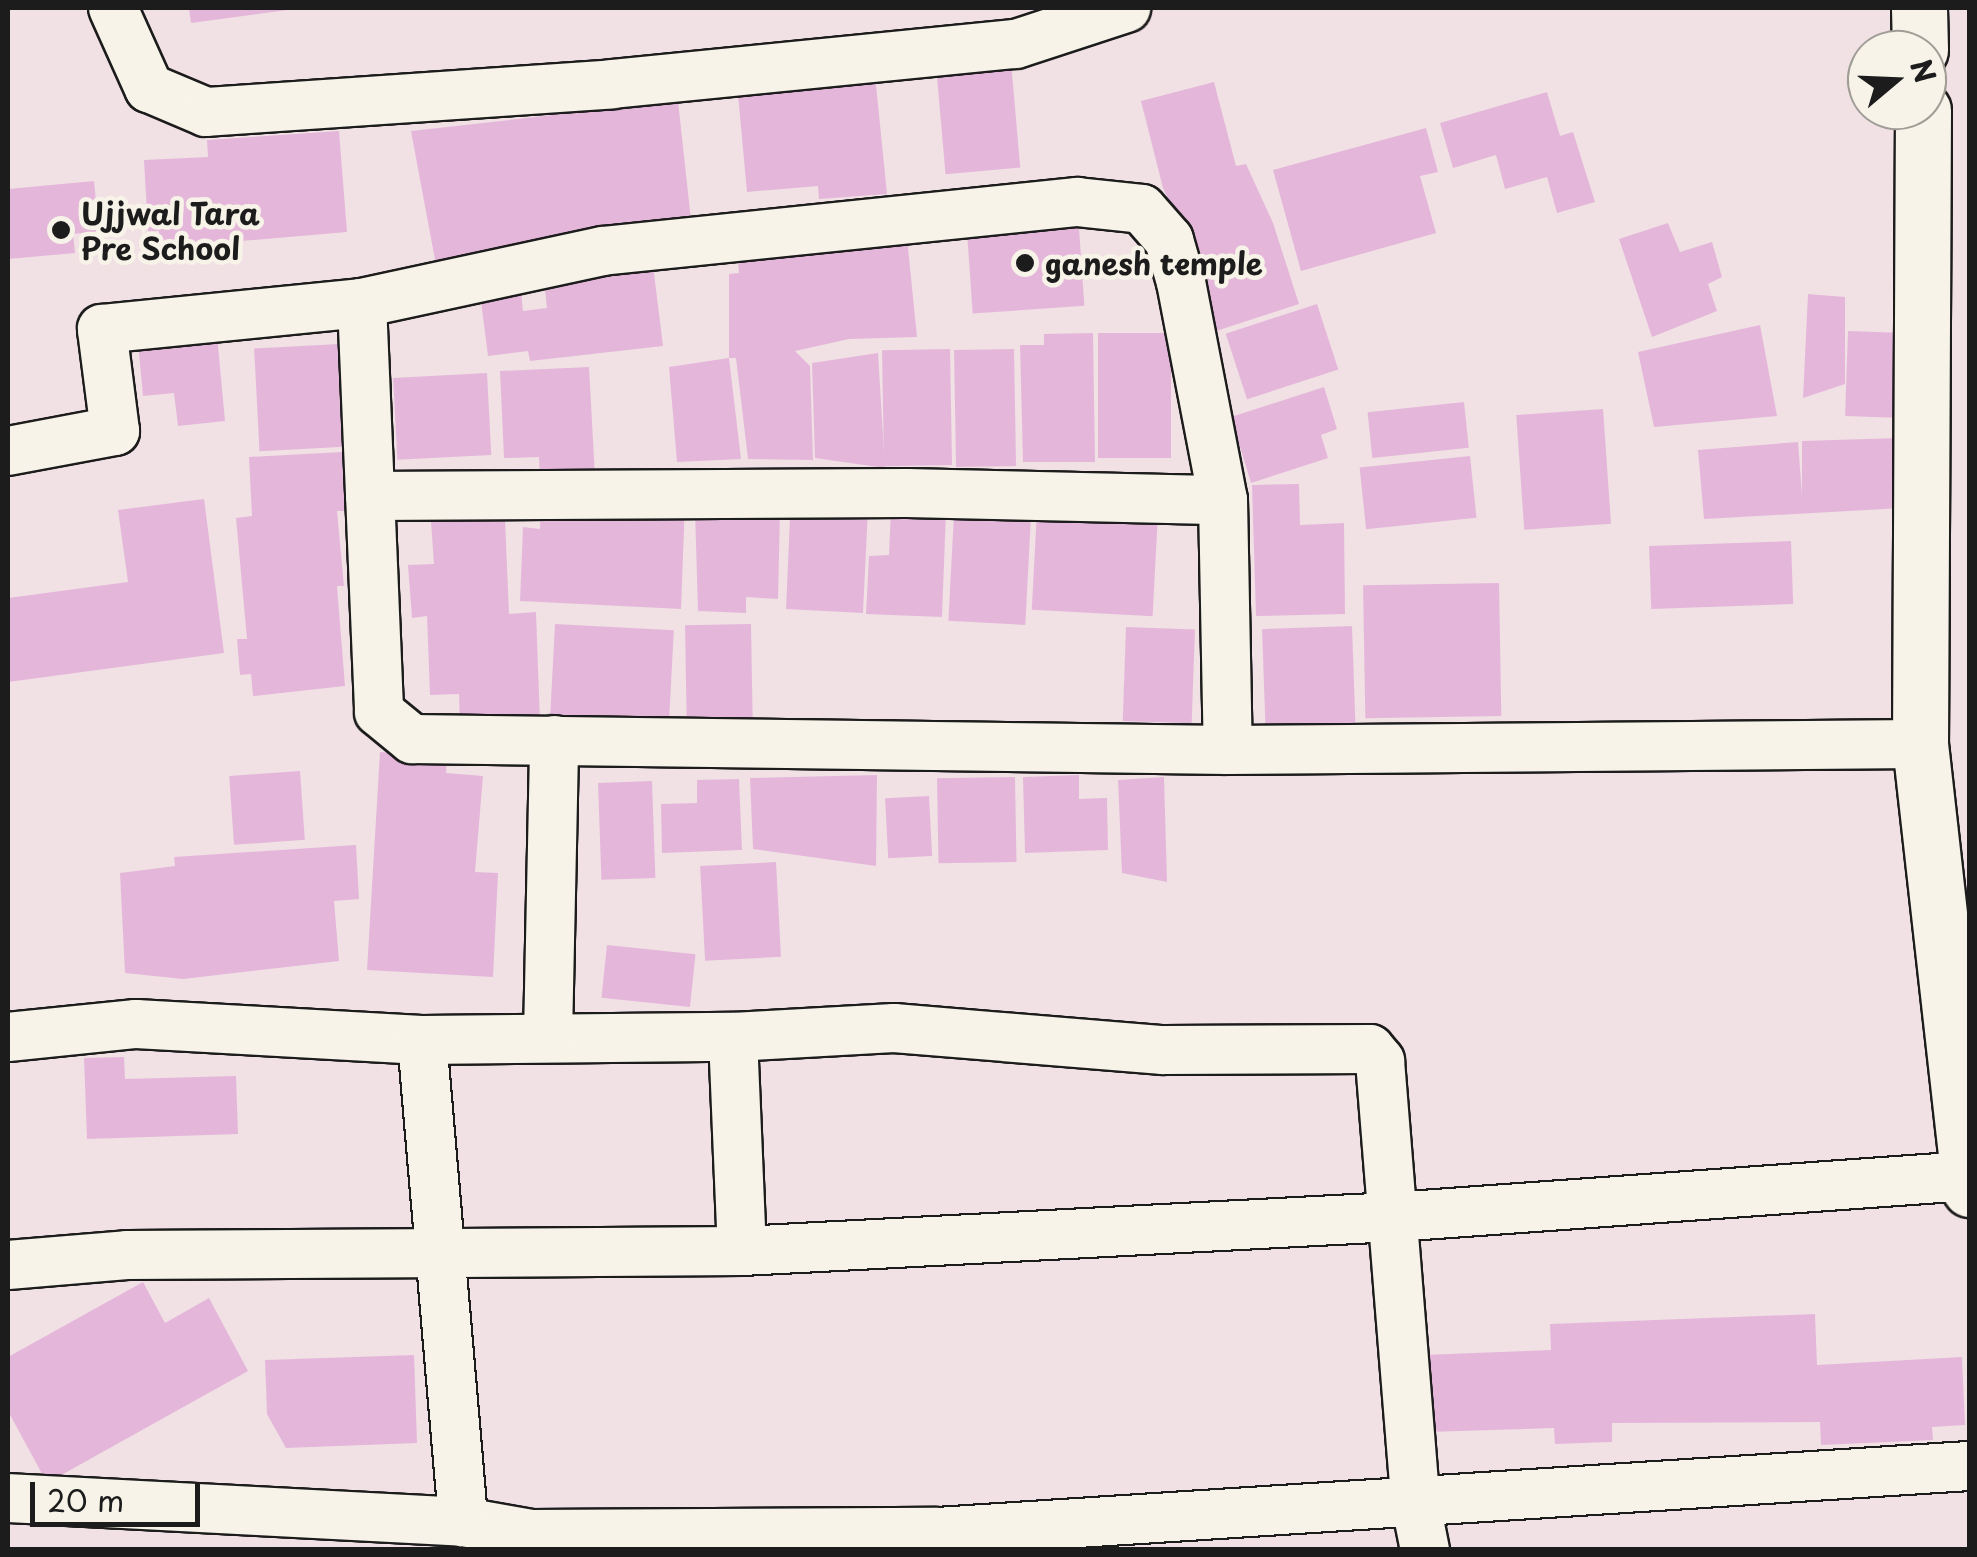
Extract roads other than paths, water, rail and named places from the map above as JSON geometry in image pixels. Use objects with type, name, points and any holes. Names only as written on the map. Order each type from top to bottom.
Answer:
[{"type":"street","points":[[113,8],[149,88],[206,112],[612,84],[1016,44],[1126,8]]},
{"type":"street","points":[[8,1265],[127,1255],[742,1251],[1968,1182],[1920,744],[1922,130]]},
{"type":"street","points":[[8,451],[114,431],[102,329],[362,303],[602,251],[1077,202],[1142,209],[1169,240],[1182,282],[1222,500],[1228,750]]},
{"type":"street","points":[[362,303],[379,712],[412,739],[1228,750],[1920,744]]},
{"type":"street","points":[[370,496],[907,492],[1222,500]]},
{"type":"street","points":[[548,1037],[554,740]]},
{"type":"street","points":[[8,1037],[136,1024],[422,1040],[733,1037],[894,1028],[1163,1050],[1370,1049],[1380,1061],[1420,1528]]},
{"type":"street","points":[[733,1037],[742,1251]]},
{"type":"street","points":[[422,1040],[462,1522]]},
{"type":"street","points":[[8,1498],[238,1516],[462,1522],[531,1534],[1420,1528],[1970,1466]]},
{"type":"place","name":"Ujjwal Tara Pre School","points":[[61,230]]},
{"type":"place","name":"ganesh temple","points":[[1025,263]]}]
